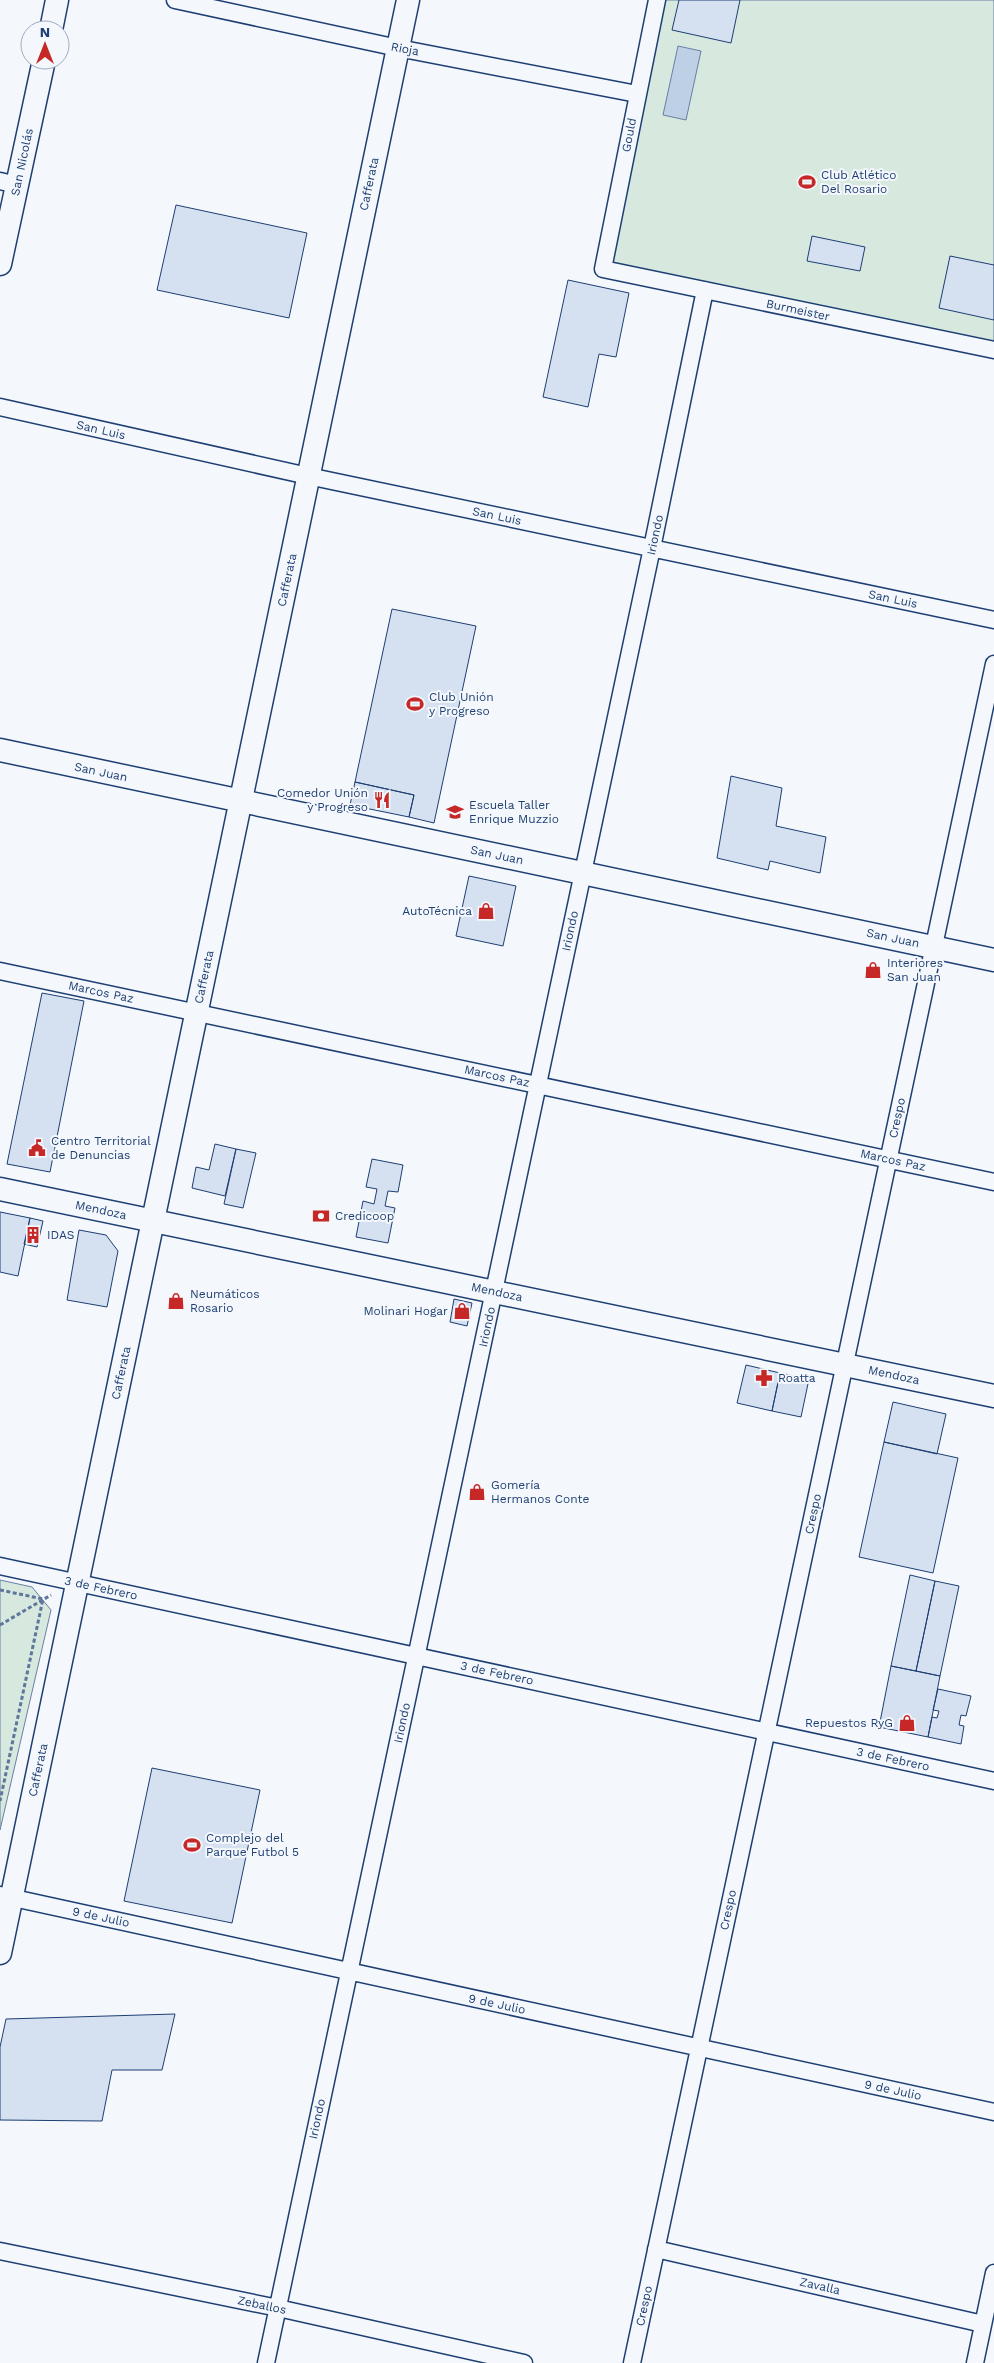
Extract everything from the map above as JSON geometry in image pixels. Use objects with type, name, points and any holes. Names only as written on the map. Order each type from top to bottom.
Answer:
[{"type":"main road","points":[[52,20],[57,0]]},
{"type":"main road","name":"Cafferata","points":[[0,1953],[6,1896],[78,1582],[408,0]]},
{"type":"main road","name":"San Nicolás","points":[[0,264],[9,183],[41,70]]},
{"type":"main road","name":"San Juan","points":[[0,750],[994,960]]},
{"type":"main road","name":"Mendoza","points":[[0,1189],[994,1396]]},
{"type":"street","name":"Rioja","points":[[175,0],[398,48],[637,94]]},
{"type":"street","name":"Gould","points":[[603,270],[657,0]]},
{"type":"street","name":"Burmeister","points":[[603,270],[994,350]]},
{"type":"street","name":"Iriondo","points":[[266,2363],[652,548],[705,290]]},
{"type":"street","name":"San Luis","points":[[0,407],[308,476],[994,620]]},
{"type":"street","name":"Crespo","points":[[632,2363],[994,664]]},
{"type":"street","name":"Marcos Paz","points":[[0,971],[994,1182]]},
{"type":"street","name":"3 de Febrero","points":[[0,1566],[994,1781]]},
{"type":"street","name":"9 de Julio","points":[[6,1896],[994,2112]]},
{"type":"street","name":"Zavalla","points":[[656,2249],[983,2324]]},
{"type":"street","name":"Zeballos","points":[[0,2251],[278,2308],[524,2363]]},
{"type":"street","points":[[975,2363],[994,2273]]},
{"type":"path","points":[[0,1625],[43,1599],[78,1582]]},
{"type":"path","points":[[0,1590],[43,1599]]},
{"type":"path","points":[[0,1801],[43,1599]]},
{"type":"shaded area","name":"Club Atlético Del Rosario","points":[[657,0],[994,0],[994,350],[603,269]]},
{"type":"shaded area","points":[[0,1580],[32,1587],[51,1610],[0,1830]]},
{"type":"water","points":[[678,46],[701,51],[686,120],[663,115]]},
{"type":"building","points":[[679,0],[740,0],[731,43],[672,30]]},
{"type":"building","points":[[176,205],[307,233],[289,318],[157,290]]},
{"type":"building","points":[[812,236],[865,247],[860,271],[807,261]]},
{"type":"building","points":[[950,256],[994,265],[994,320],[939,308]]},
{"type":"building","points":[[568,280],[629,293],[616,357],[599,354],[588,407],[543,397]]},
{"type":"building","name":"Club Unión y Progreso","points":[[392,609],[476,626],[434,823],[409,817],[414,795],[355,782]]},
{"type":"building","points":[[731,776],[782,788],[776,826],[826,837],[820,873],[770,861],[768,870],[717,858]]},
{"type":"building","name":"Comedor Unión y Progreso","points":[[355,782],[414,795],[409,817],[350,805]]},
{"type":"building","name":"AutoTécnica","points":[[469,876],[516,886],[503,946],[456,936]]},
{"type":"building","points":[[42,993],[84,1001],[50,1172],[7,1164]]},
{"type":"building","points":[[215,1144],[236,1149],[225,1196],[192,1188],[196,1167],[209,1170]]},
{"type":"building","points":[[236,1149],[256,1153],[243,1208],[224,1204]]},
{"type":"building","points":[[372,1159],[403,1165],[398,1192],[388,1191],[385,1206],[395,1208],[388,1243],[356,1237],[363,1201],[374,1204],[377,1189],[366,1187]]},
{"type":"building","points":[[0,1212],[30,1218],[18,1276],[0,1272]]},
{"type":"building","name":"IDAS","points":[[30,1218],[43,1221],[37,1247],[24,1244]]},
{"type":"building","points":[[79,1230],[106,1235],[118,1251],[107,1307],[67,1300]]},
{"type":"building","points":[[454,1299],[472,1303],[467,1326],[450,1322]]},
{"type":"building","points":[[746,1365],[780,1373],[772,1411],[737,1403]]},
{"type":"building","points":[[780,1373],[809,1379],[801,1417],[772,1411]]},
{"type":"building","points":[[893,1402],[946,1414],[937,1454],[884,1442]]},
{"type":"building","points":[[884,1442],[958,1458],[933,1573],[859,1557]]},
{"type":"building","points":[[910,1575],[935,1581],[916,1671],[891,1666]]},
{"type":"building","points":[[935,1581],[959,1586],[940,1676],[916,1671]]},
{"type":"building","points":[[891,1666],[940,1676],[928,1737],[879,1727]]},
{"type":"building","points":[[938,1689],[971,1696],[966,1716],[961,1715],[959,1725],[964,1726],[961,1744],[928,1737],[932,1717],[937,1718],[939,1711],[933,1710]]},
{"type":"building","name":"Complejo del Parque Futbol 5","points":[[152,1768],[260,1790],[232,1923],[124,1901]]},
{"type":"building","points":[[175,2014],[162,2070],[112,2070],[102,2121],[0,2120],[0,2047],[6,2019]]},
{"type":"place","name":"Club Atlético Del Rosario","points":[[807,182]]},
{"type":"place","name":"Club Unión y Progreso","points":[[415,704]]},
{"type":"place","name":"Comedor Unión y Progreso","points":[[382,800]]},
{"type":"place","name":"Escuela Taller Enrique Muzzio","points":[[455,812]]},
{"type":"place","name":"AutoTécnica","points":[[486,911]]},
{"type":"place","name":"Interiores San Juan","points":[[873,970]]},
{"type":"place","name":"Centro Territorial de Denuncias","points":[[37,1148]]},
{"type":"place","name":"Credicoop","points":[[321,1216]]},
{"type":"place","name":"IDAS","points":[[33,1235]]},
{"type":"place","name":"Neumáticos Rosario","points":[[176,1301]]},
{"type":"place","name":"Molinari Hogar","points":[[462,1311]]},
{"type":"place","name":"Roatta","points":[[764,1378]]},
{"type":"place","name":"Gomería Hermanos Conte","points":[[477,1492]]},
{"type":"place","name":"Repuestos RyG","points":[[907,1723]]},
{"type":"place","name":"Complejo del Parque Futbol 5","points":[[192,1845]]}]
